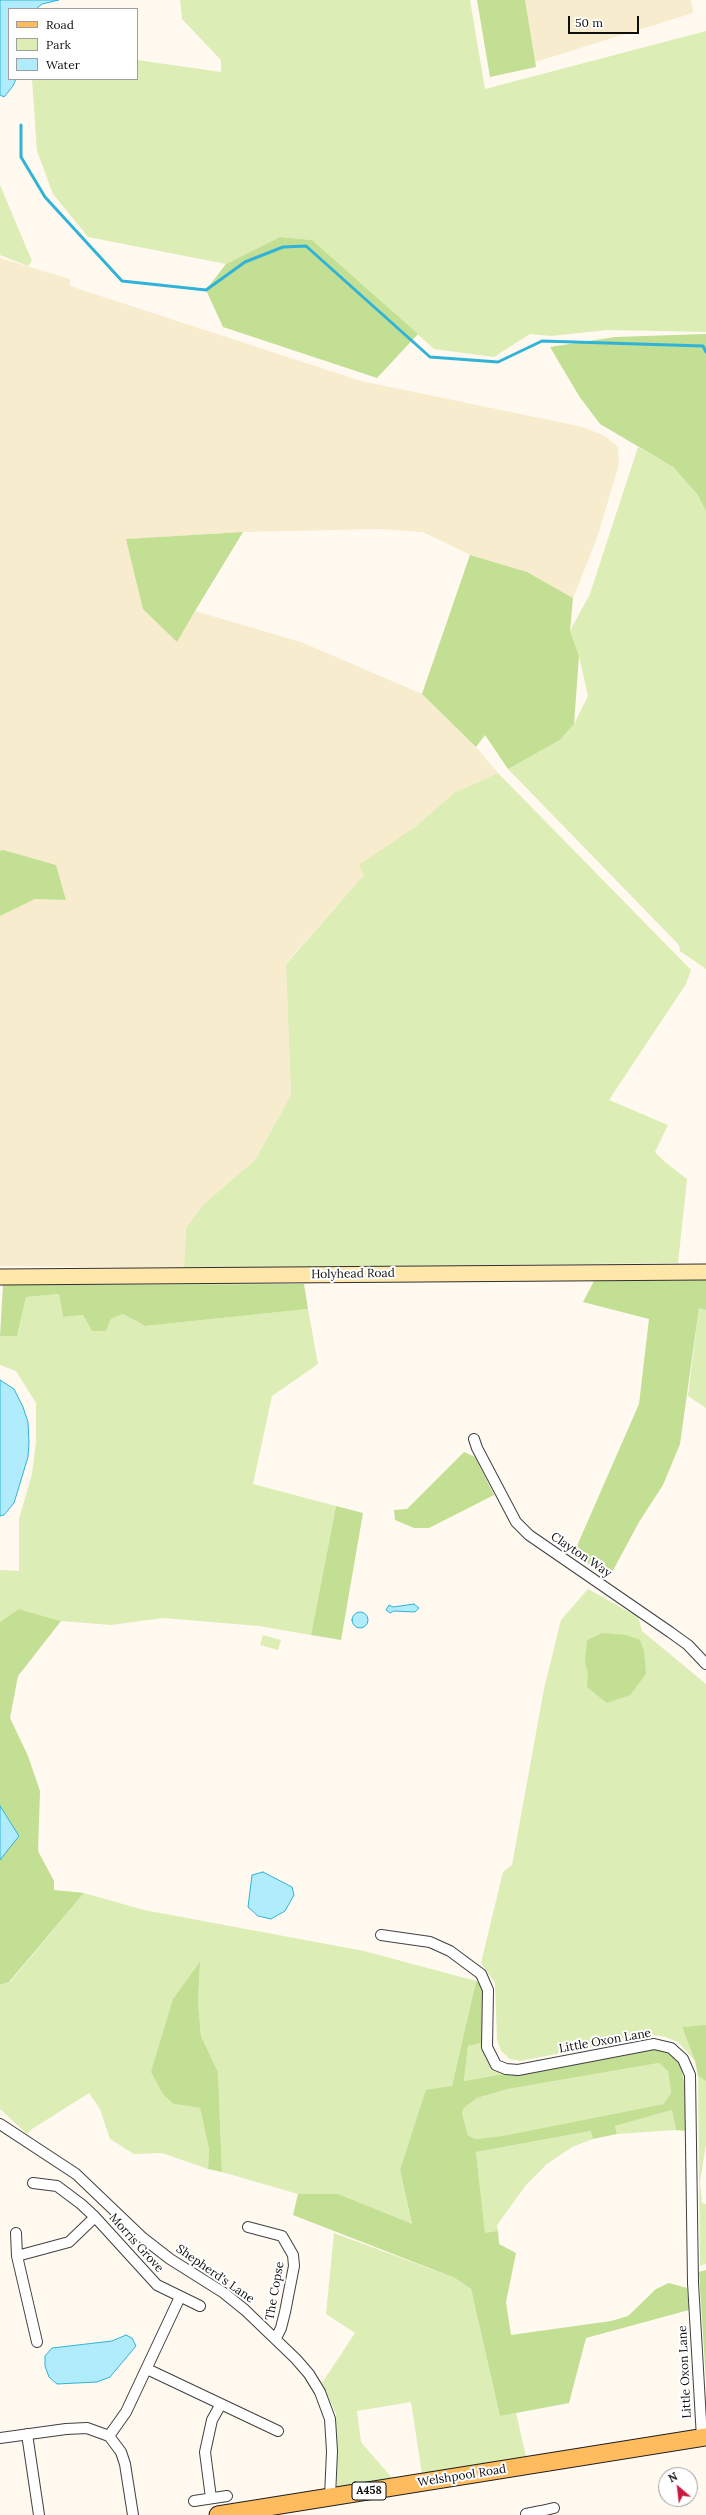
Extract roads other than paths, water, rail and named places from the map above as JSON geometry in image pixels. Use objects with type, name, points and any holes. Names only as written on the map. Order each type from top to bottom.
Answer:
[{"type":"main road","name":"Holyhead Road","points":[[0,1277],[706,1272]]},
{"type":"main road","name":"Welshpool Road","points":[[218,2515],[704,2438]]},
{"type":"street","name":"Clayton Way","points":[[474,1439],[476,1448],[516,1522],[529,1535],[688,1645],[706,1664]]},
{"type":"street","name":"Little Oxon Lane","points":[[381,1935],[430,1942],[450,1951],[481,1974],[488,1990],[487,2047],[496,2066],[518,2070],[654,2044],[671,2048],[683,2059],[690,2075],[693,2282],[704,2438]]},
{"type":"street","name":"Shepherd's Lane","points":[[0,2124],[76,2174],[142,2238],[170,2259],[224,2293],[276,2338],[309,2374],[326,2405],[332,2433],[330,2497]]},
{"type":"street","name":"Morris Grove","points":[[33,2183],[57,2186],[95,2217],[157,2284],[200,2306]]},
{"type":"street","name":"Morris Grove","points":[[17,2256],[69,2242],[95,2217]]},
{"type":"street","name":"The Copse","points":[[248,2227],[282,2236],[294,2255],[294,2266],[285,2312],[281,2328],[276,2338]]},
{"type":"street","points":[[16,2233],[17,2256],[37,2342]]},
{"type":"street","points":[[109,2436],[126,2412],[180,2297]]},
{"type":"street","points":[[147,2369],[278,2431]]},
{"type":"street","points":[[211,2498],[205,2452],[212,2420],[221,2404]]},
{"type":"street","points":[[0,2438],[87,2428],[109,2436],[121,2452],[125,2464],[133,2515]]},
{"type":"street","points":[[27,2434],[39,2515]]},
{"type":"street","points":[[194,2501],[227,2496]]},
{"type":"street","points":[[526,2514],[541,2513],[554,2508]]},
{"type":"water","points":[[0,0],[59,0],[42,4],[37,8],[8,8],[8,80],[16,80],[13,86],[4,97],[0,95]]},
{"type":"water","points":[[0,1380],[14,1389],[23,1407],[28,1422],[29,1443],[28,1457],[14,1503],[4,1515],[0,1516]]},
{"type":"water","points":[[414,1604],[419,1608],[415,1612],[394,1611],[390,1613],[386,1610],[389,1605],[393,1607]]},
{"type":"water","points":[[360,1612],[366,1614],[368,1620],[366,1626],[360,1628],[354,1626],[352,1620],[354,1614]]},
{"type":"water","points":[[0,1806],[19,1836],[0,1860]]},
{"type":"water","points":[[263,1872],[292,1887],[294,1895],[285,1911],[271,1919],[258,1916],[248,1907],[252,1875]]},
{"type":"water","points":[[126,2335],[132,2338],[136,2346],[110,2377],[97,2382],[57,2384],[49,2377],[45,2366],[45,2356],[52,2348],[112,2341]]},
{"type":"waterway","points":[[21,125],[21,157],[45,197],[122,281],[206,290],[245,262],[283,247],[306,246],[430,357],[498,362],[542,341],[703,346],[706,352]]}]
